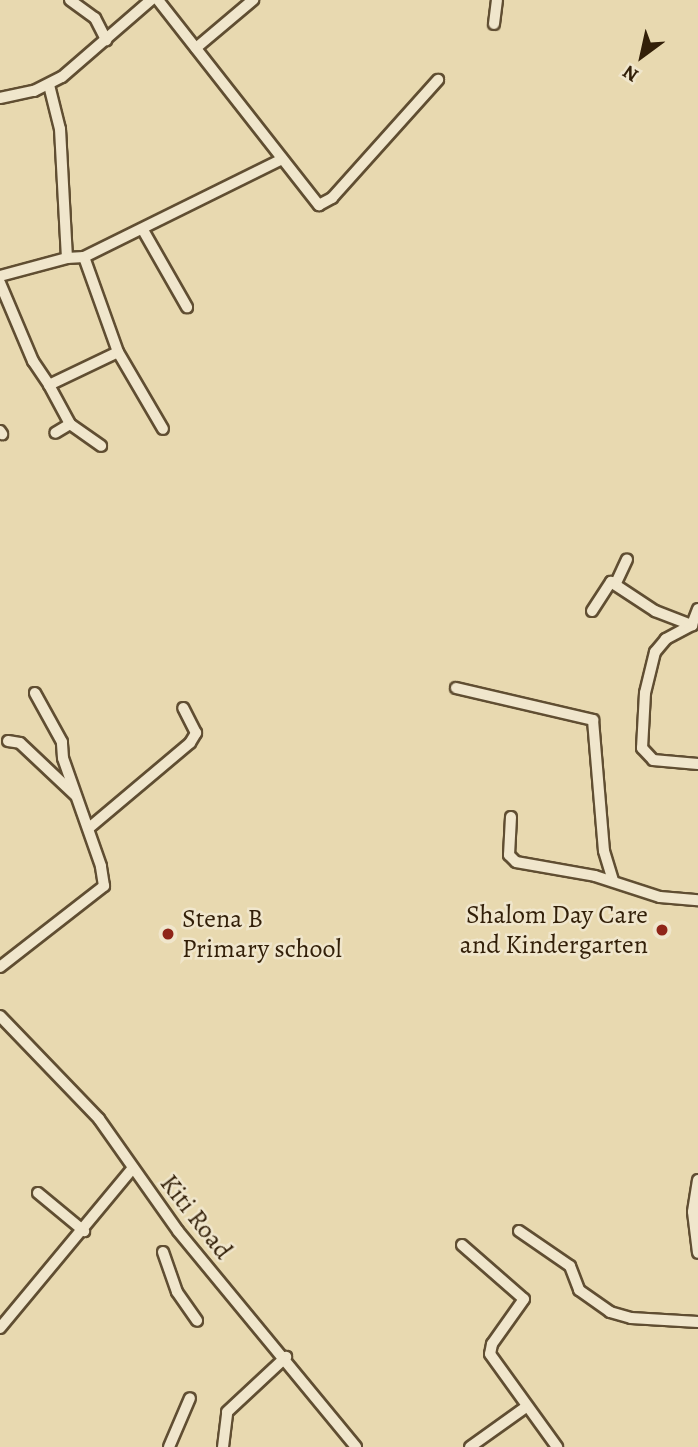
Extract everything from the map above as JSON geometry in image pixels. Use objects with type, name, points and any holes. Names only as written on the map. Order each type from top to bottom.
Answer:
[{"type":"street","points":[[70,0],[95,18],[106,40]]},
{"type":"street","points":[[0,98],[49,85],[151,0]]},
{"type":"street","points":[[158,0],[313,201],[326,204],[438,80]]},
{"type":"street","points":[[196,48],[253,0]]},
{"type":"street","points":[[494,24],[497,0]]},
{"type":"street","points":[[49,85],[60,129],[67,258]]},
{"type":"street","points":[[0,276],[67,258],[84,257],[282,159]]},
{"type":"street","points":[[143,230],[187,307]]},
{"type":"street","points":[[84,257],[118,352],[163,429]]},
{"type":"street","points":[[0,283],[70,424],[101,446]]},
{"type":"street","points":[[49,386],[118,352]]},
{"type":"street","points":[[55,433],[70,424]]},
{"type":"street","points":[[592,611],[605,587],[616,583],[627,559]]},
{"type":"street","points":[[616,583],[655,611],[692,625]]},
{"type":"street","points":[[698,608],[692,625],[666,639],[655,652],[645,693],[642,748],[653,760],[698,764]]},
{"type":"street","points":[[456,688],[593,720],[604,851],[613,880]]},
{"type":"street","points":[[0,967],[104,886],[102,866],[63,758],[62,742],[35,694]]},
{"type":"street","points":[[89,828],[190,743],[196,733],[183,708]]},
{"type":"street","points":[[8,741],[20,743],[78,797]]},
{"type":"street","points":[[511,817],[509,855],[516,862],[613,880],[660,897],[698,900]]},
{"type":"street","name":"Kiti Road","points":[[0,1016],[77,1094],[178,1231],[286,1357],[356,1447]]},
{"type":"street","points":[[0,1328],[84,1231],[132,1168]]},
{"type":"street","points":[[698,1180],[693,1212],[698,1253]]},
{"type":"street","points":[[37,1193],[84,1231]]},
{"type":"street","points":[[519,1231],[570,1266],[579,1290],[610,1312],[631,1318],[698,1322]]},
{"type":"street","points":[[462,1245],[524,1299],[490,1352],[556,1447]]},
{"type":"street","points":[[163,1252],[177,1292],[197,1321]]},
{"type":"street","points":[[223,1447],[228,1412],[286,1357]]},
{"type":"street","points":[[169,1447],[190,1398]]},
{"type":"street","points":[[470,1447],[526,1407]]},
{"type":"place","name":"Shalom Day Care and Kindergarten","points":[[662,930]]},
{"type":"place","name":"Stena B Primary school","points":[[168,934]]}]
